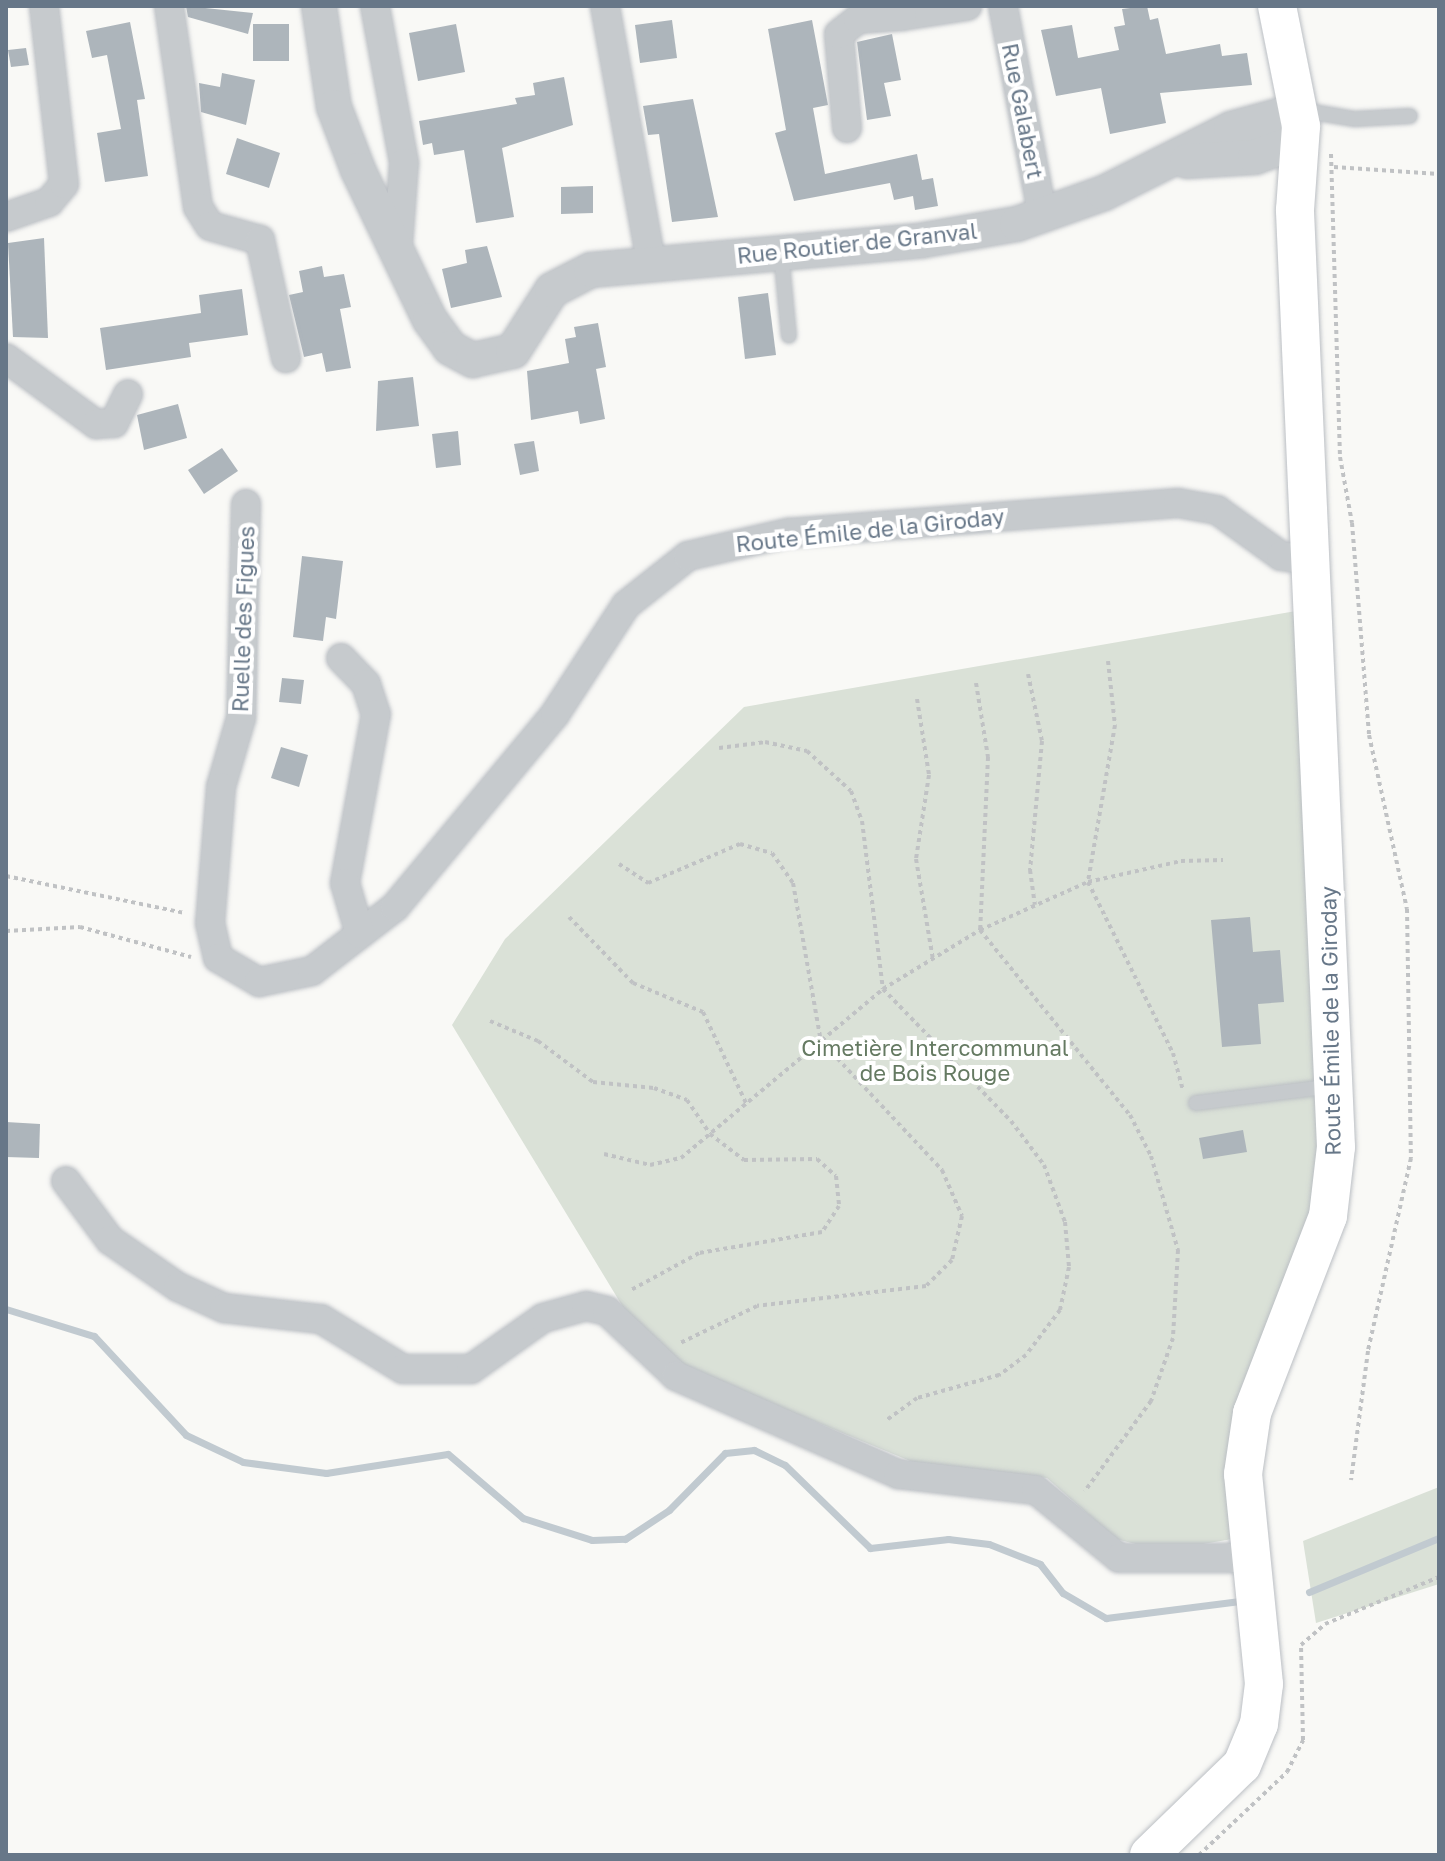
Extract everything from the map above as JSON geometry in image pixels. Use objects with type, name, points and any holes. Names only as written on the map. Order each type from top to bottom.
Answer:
[{"type":"main road","name":"Route Émile de la Giroday","points":[[1149,1855],[1242,1765],[1259,1724],[1264,1684],[1243,1474],[1252,1413],[1328,1216],[1334,1086],[1295,210],[1300,125],[1277,6]]},
{"type":"street","points":[[6,217],[49,202],[64,184],[44,6]]},
{"type":"street","points":[[169,6],[198,207],[210,226],[260,240],[286,358]]},
{"type":"street","name":"Rue Routier de Granval","points":[[319,6],[334,107],[430,320],[450,348],[473,360],[513,351],[562,282],[651,262],[979,233],[1043,217],[1148,171],[1231,129],[1300,125]]},
{"type":"street","points":[[375,6],[404,163],[398,245]]},
{"type":"street","points":[[605,6],[651,262]]},
{"type":"street","points":[[847,128],[839,34],[858,19],[902,11],[967,6]]},
{"type":"street","name":"Rue Galabert","points":[[1003,6],[1043,217]]},
{"type":"street","name":"Rue Routier de Granval","points":[[1148,171],[1200,157],[1255,157],[1300,125]]},
{"type":"street","points":[[1255,157],[1283,175],[1295,210]]},
{"type":"street","points":[[6,358],[96,424],[114,423],[128,394]]},
{"type":"street","name":"Route Émile de la Giroday","points":[[360,934],[395,907],[537,737],[626,605],[688,556],[788,533],[1178,503],[1217,510],[1281,556],[1310,560]]},
{"type":"street","name":"Ruelle des Figues","points":[[230,971],[218,958],[210,923],[221,787],[241,718],[246,504]]},
{"type":"street","points":[[230,971],[259,982],[292,979],[360,934],[345,883],[376,714],[366,684],[341,658]]},
{"type":"street","points":[[66,1181],[110,1240],[178,1287],[224,1308],[321,1319],[403,1369],[471,1369],[543,1318],[586,1306],[607,1311],[676,1376],[898,1474],[1036,1490],[1119,1558],[1250,1558]]},
{"type":"lane","points":[[1300,125],[1410,116]]},
{"type":"lane","points":[[781,252],[789,336]]},
{"type":"lane","points":[[1196,1103],[1334,1086]]},
{"type":"path","points":[[1300,125],[1322,140],[1334,167],[1340,457],[1352,523],[1369,735],[1404,877],[1411,1158],[1368,1351],[1351,1480]]},
{"type":"path","points":[[1334,167],[1439,174]]},
{"type":"path","points":[[1108,661],[1115,725],[1088,882],[1173,1053],[1184,1093],[1196,1103]]},
{"type":"path","points":[[1028,674],[1042,741],[1030,870],[1035,905]]},
{"type":"path","points":[[976,683],[988,757],[980,930],[1108,1080],[1151,1156],[1172,1216],[1180,1285],[1173,1338],[1151,1401],[1085,1491]]},
{"type":"path","points":[[917,699],[929,775],[916,859],[933,959]]},
{"type":"path","points":[[719,748],[765,742],[807,751],[851,791],[862,821],[883,989],[1011,1121],[1044,1165],[1065,1222],[1069,1267],[1060,1310],[1026,1355],[999,1375],[917,1398],[885,1421]]},
{"type":"path","points":[[619,864],[648,883],[740,844],[772,853],[796,892],[821,1041],[956,1191],[962,1216],[952,1260],[926,1286],[757,1306],[719,1318],[680,1343]]},
{"type":"path","points":[[604,1154],[666,1164],[710,1134],[883,989],[980,930],[1088,882],[1181,861],[1223,860]]},
{"type":"path","points":[[6,876],[176,909],[210,923]]},
{"type":"path","points":[[569,917],[633,983],[703,1012],[746,1104]]},
{"type":"path","points":[[6,931],[80,927],[230,971]]},
{"type":"path","points":[[490,1021],[538,1041],[593,1082],[654,1088],[687,1100],[710,1134],[744,1160],[805,1157],[828,1166],[840,1191],[832,1220],[805,1240],[699,1253],[631,1290]]},
{"type":"path","points":[[1199,1855],[1287,1772],[1303,1740],[1301,1645],[1325,1624],[1439,1577]]},
{"type":"green space","name":"Cimetière Intercommunal de Bois Rouge","points":[[1296,611],[1320,1183],[1232,1539],[1163,1551],[1116,1539],[1047,1478],[915,1463],[685,1368],[632,1322],[452,1025],[505,939],[744,707]]},
{"type":"green space","points":[[1439,1487],[1439,1584],[1316,1623],[1303,1541]]},
{"type":"building","points":[[186,6],[253,13],[248,34],[188,17]]},
{"type":"building","points":[[1147,6],[1150,20],[1158,18],[1166,54],[1220,44],[1222,56],[1247,53],[1252,85],[1160,93],[1166,123],[1110,134],[1101,88],[1056,96],[1041,30],[1072,25],[1078,58],[1119,50],[1114,27],[1125,25],[1122,9]]},
{"type":"building","points":[[672,20],[677,58],[640,63],[635,25]]},
{"type":"building","points":[[812,20],[828,105],[813,108],[825,174],[917,154],[922,180],[933,178],[938,206],[915,210],[913,196],[894,200],[890,183],[794,201],[775,133],[786,130],[768,29]]},
{"type":"building","points":[[130,22],[145,99],[137,100],[148,176],[105,182],[97,133],[121,129],[107,55],[92,58],[86,31]]},
{"type":"building","points":[[253,24],[289,24],[289,61],[253,61]]},
{"type":"building","points":[[456,24],[465,72],[418,81],[409,33]]},
{"type":"building","points":[[892,34],[901,80],[884,83],[891,116],[867,120],[857,42]]},
{"type":"building","points":[[26,48],[29,65],[11,67],[8,50]]},
{"type":"building","points":[[222,73],[255,80],[246,125],[201,112],[199,83],[220,87]]},
{"type":"building","points":[[564,77],[573,125],[502,148],[514,217],[476,223],[464,150],[434,155],[432,143],[423,145],[419,121],[517,104],[515,98],[535,95],[533,83]]},
{"type":"building","points":[[693,99],[718,217],[672,222],[659,134],[648,135],[643,106]]},
{"type":"building","points":[[237,138],[280,153],[269,188],[226,174]]},
{"type":"building","points":[[593,186],[593,213],[561,214],[561,187]]},
{"type":"building","points":[[44,238],[48,338],[13,337],[8,243]]},
{"type":"building","points":[[487,246],[502,297],[451,308],[442,269],[467,263],[465,250]]},
{"type":"building","points":[[322,266],[324,277],[344,274],[351,307],[340,309],[351,368],[326,372],[322,353],[304,357],[289,295],[303,292],[299,271]]},
{"type":"building","points":[[242,289],[248,335],[189,343],[191,357],[106,370],[100,328],[201,313],[199,295]]},
{"type":"building","points":[[768,293],[776,355],[745,359],[738,297]]},
{"type":"building","points":[[598,323],[606,367],[596,369],[605,419],[580,424],[578,411],[531,420],[527,371],[569,363],[565,339],[576,337],[574,327]]},
{"type":"building","points":[[413,377],[419,426],[376,431],[378,381]]},
{"type":"building","points":[[178,404],[187,438],[144,450],[137,415]]},
{"type":"building","points":[[458,431],[461,465],[436,468],[432,434]]},
{"type":"building","points":[[534,441],[539,471],[520,475],[514,444]]},
{"type":"building","points":[[222,448],[238,471],[204,494],[188,470]]},
{"type":"building","points":[[302,556],[343,561],[336,619],[326,617],[323,641],[293,637]]},
{"type":"building","points":[[282,678],[304,680],[301,704],[279,702]]},
{"type":"building","points":[[281,747],[308,755],[299,787],[271,778]]},
{"type":"building","points":[[1250,917],[1253,952],[1280,950],[1284,1002],[1258,1004],[1261,1044],[1222,1047],[1211,920]]},
{"type":"building","points":[[6,1122],[40,1124],[39,1158],[6,1157]]},
{"type":"building","points":[[1243,1130],[1247,1152],[1203,1159],[1199,1138]]},
{"type":"waterway","points":[[6,1309],[94,1336],[186,1435],[243,1462],[326,1473],[448,1454],[523,1518],[592,1540],[625,1539],[669,1510],[725,1453],[754,1450],[785,1465],[870,1548],[948,1539],[989,1544],[1040,1564],[1063,1593],[1106,1618],[1240,1601]]},
{"type":"waterway","points":[[1309,1592],[1439,1538]]}]
